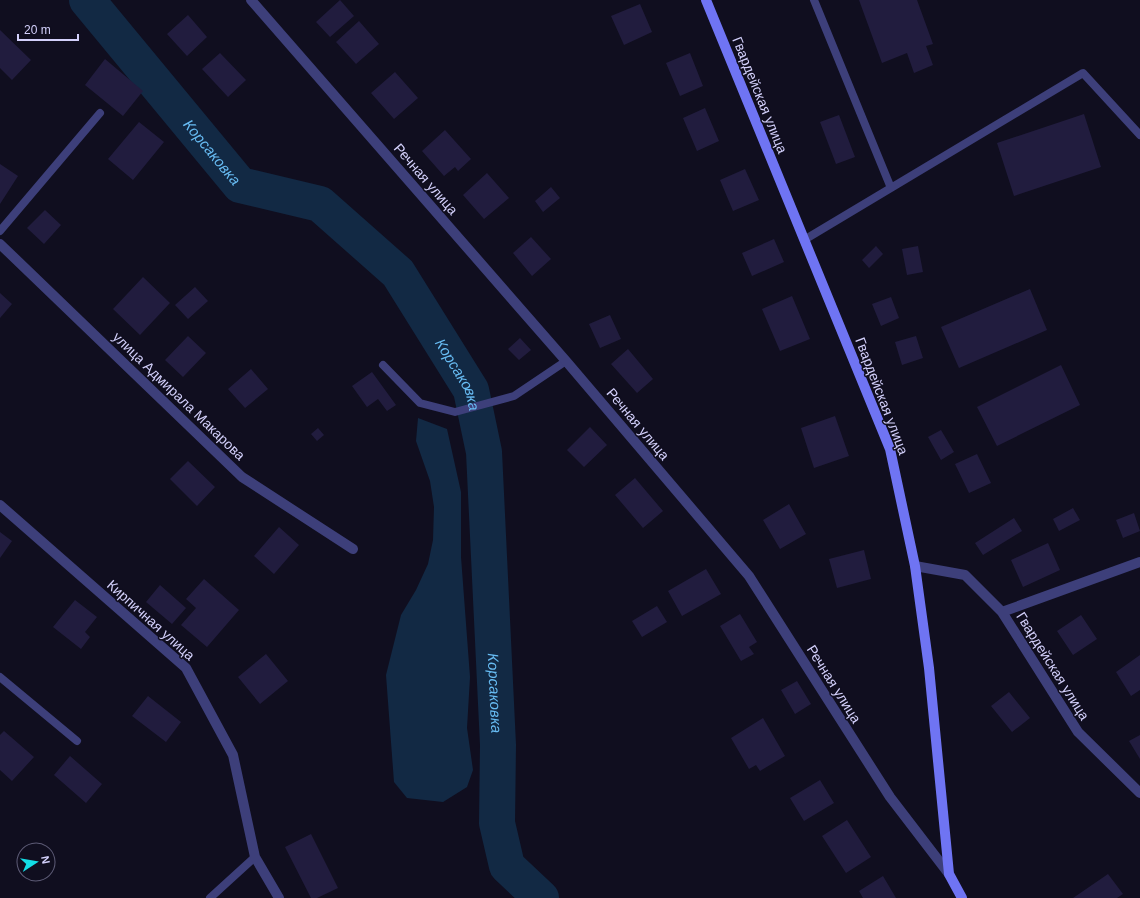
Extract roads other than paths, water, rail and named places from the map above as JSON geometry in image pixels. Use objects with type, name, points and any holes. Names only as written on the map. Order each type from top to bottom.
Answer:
[{"type":"main road","name":"Гвардейская улица","points":[[706,0],[890,449],[915,566]]},
{"type":"main road","points":[[915,566],[929,668],[949,874]]},
{"type":"main road","name":"Речная улица","points":[[949,874],[962,898]]},
{"type":"street","name":"Речная улица","points":[[251,0],[566,361],[749,576],[890,797],[949,874]]},
{"type":"street","name":"улица Адмирала Макарова","points":[[0,244],[242,477],[353,549]]},
{"type":"street","name":"Кирпичная улица","points":[[0,505],[186,668],[233,755],[255,857],[279,898]]},
{"type":"street","points":[[1002,612],[1140,562]]},
{"type":"street","name":"Гвардейская улица","points":[[915,566],[965,575],[1002,612],[1078,732],[1140,793]]},
{"type":"lane","points":[[814,0],[891,188]]},
{"type":"lane","points":[[804,240],[1083,73],[1140,135]]},
{"type":"lane","points":[[0,231],[100,113]]},
{"type":"lane","points":[[383,365],[420,403],[455,412],[514,396],[566,361]]},
{"type":"lane","points":[[0,677],[77,741]]},
{"type":"lane","points":[[210,898],[255,857]]},
{"type":"water","points":[[418,418],[447,429],[461,492],[461,557],[470,677],[467,728],[473,770],[467,787],[443,802],[407,798],[394,782],[386,675],[401,615],[416,590],[428,564],[433,540],[434,507],[430,481],[416,441]]},
{"type":"waterway","name":"Корсаковка","points":[[87,0],[240,185],[320,204],[398,273],[471,390],[484,452],[498,745],[497,823],[507,866],[541,898]]}]
